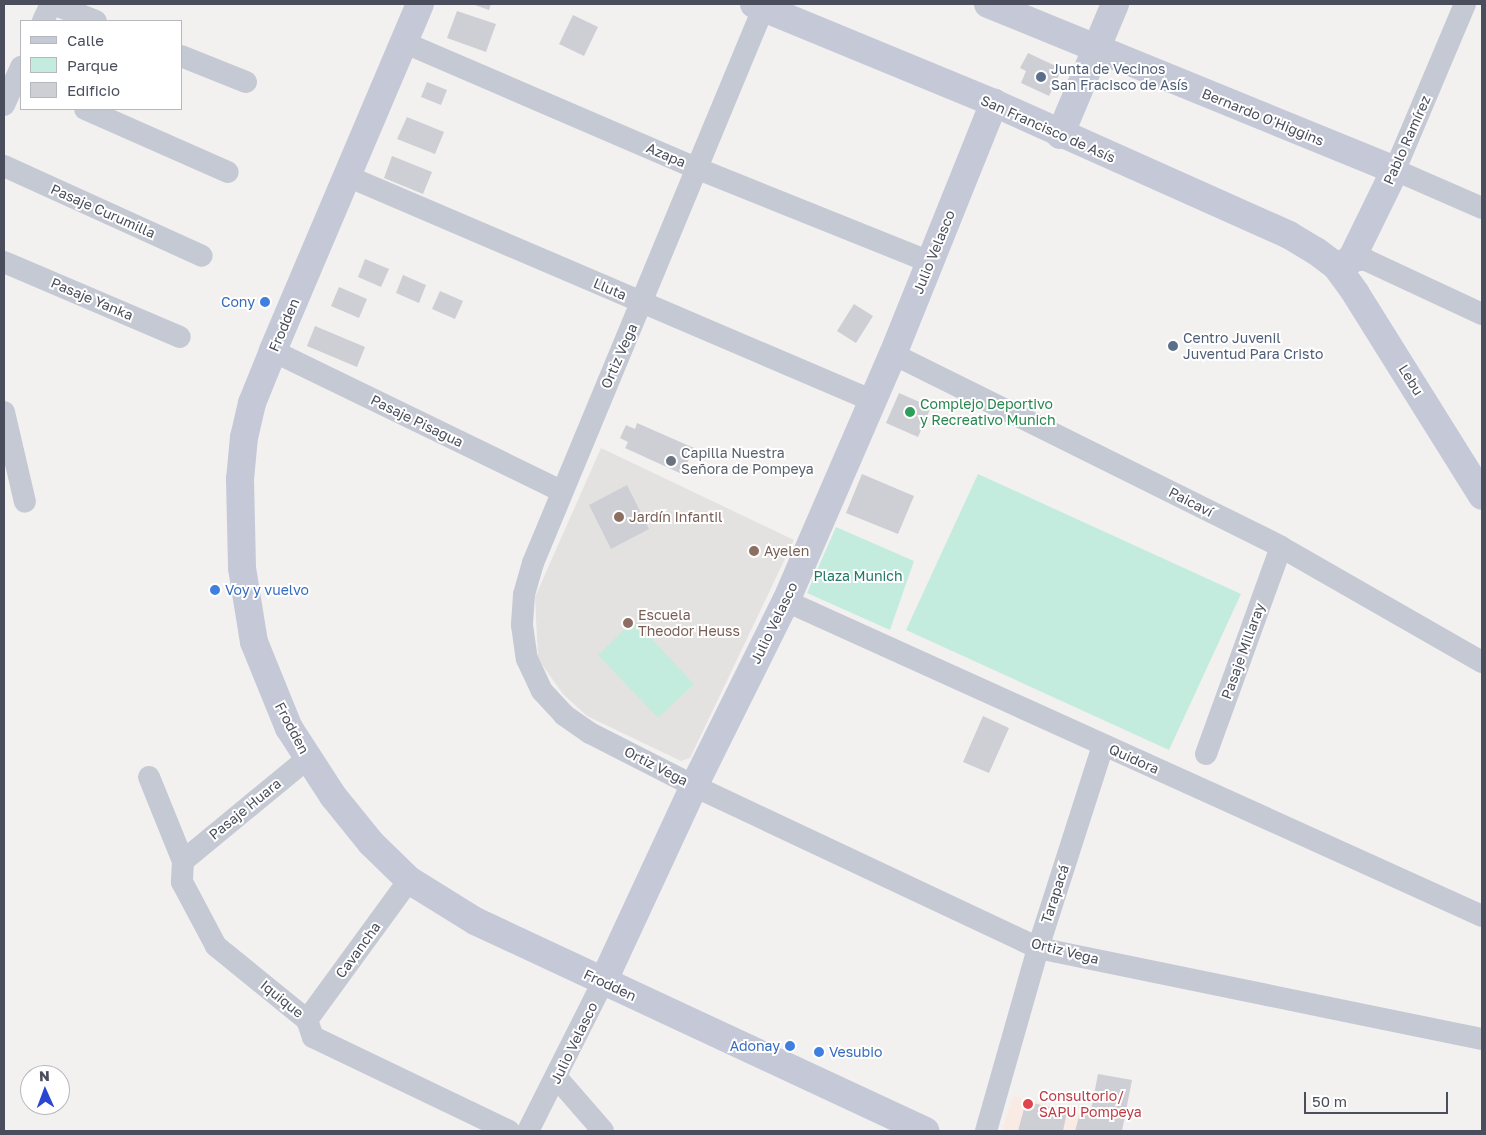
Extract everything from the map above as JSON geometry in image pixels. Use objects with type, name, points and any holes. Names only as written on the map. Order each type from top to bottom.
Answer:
[{"type":"street","points":[[44,20],[52,4],[93,20]]},
{"type":"street","name":"Frodden","points":[[420,4],[272,351],[252,403],[244,437],[240,479],[242,568],[254,642],[290,728],[333,796],[371,844],[408,880],[475,921],[926,1131]]},
{"type":"street","name":"Bernardo O'Higgins","points":[[988,4],[1096,50],[1395,170],[1482,208]]},
{"type":"street","points":[[1060,135],[1115,4]]},
{"type":"street","name":"Pablo Ramírez","points":[[1344,263],[1395,170],[1465,4]]},
{"type":"street","name":"San Francisco de Asís","points":[[761,5],[994,103],[1060,135],[1289,235],[1344,263],[1366,260],[1482,314]]},
{"type":"street","name":"Ortiz Vega","points":[[761,5],[643,303],[560,491],[524,595],[522,625],[527,659],[542,691],[564,715],[590,733],[694,786],[1038,948],[1482,1039]]},
{"type":"street","name":"Azapa","points":[[404,42],[696,168],[930,262]]},
{"type":"street","points":[[182,56],[246,82]]},
{"type":"street","points":[[4,105],[16,72]]},
{"type":"street","name":"Julio Velasco","points":[[528,1131],[557,1078],[604,982],[694,786],[786,601],[893,354],[994,103]]},
{"type":"street","points":[[87,110],[228,172]]},
{"type":"street","name":"Pasaje Curumilla","points":[[4,166],[202,256]]},
{"type":"street","name":"Lluta","points":[[347,176],[873,401]]},
{"type":"street","name":"Pasaje Yanka","points":[[4,262],[180,337]]},
{"type":"street","name":"Lebu","points":[[1344,263],[1382,335],[1482,496]]},
{"type":"street","name":"Pasaje Pisagua","points":[[272,351],[560,491]]},
{"type":"street","name":"Paicaví","points":[[893,354],[1281,547],[1482,662]]},
{"type":"street","points":[[4,412],[25,502]]},
{"type":"street","name":"Pasaje Millaray","points":[[1206,754],[1281,547]]},
{"type":"street","name":"Quidora","points":[[786,601],[1482,916]]},
{"type":"street","name":"Tarapacá","points":[[986,1131],[1038,948],[1103,745]]},
{"type":"street","name":"Pasaje Huara","points":[[183,862],[308,758]]},
{"type":"street","name":"Iquique","points":[[149,777],[183,862],[182,882],[216,946],[307,1020],[313,1037],[509,1131]]},
{"type":"street","name":"Cavancha","points":[[307,1020],[408,880]]},
{"type":"street","points":[[557,1078],[603,1131]]},
{"type":"shaded area","name":"Escuela Theodor Heuss","points":[[601,448],[794,540],[690,758],[681,761],[587,716],[563,694],[538,659],[535,597]]},
{"type":"shaded area","name":"Consultorio/ SAPU Pompeya","points":[[1098,1074],[1132,1080],[1122,1131],[1002,1131],[1013,1096],[1090,1115]]},
{"type":"green space","points":[[978,474],[1241,594],[1169,750],[906,630]]},
{"type":"green space","name":"Plaza Munich","points":[[836,527],[914,561],[890,630],[807,593]]},
{"type":"green space","points":[[634,620],[694,684],[658,718],[598,655]]},
{"type":"building","points":[[472,4],[491,4],[489,10]]},
{"type":"building","points":[[457,11],[496,24],[486,52],[447,38]]},
{"type":"building","points":[[573,15],[598,27],[584,56],[559,44]]},
{"type":"building","name":"Junta de Vecinos San Fracisco de Asís","points":[[1028,53],[1062,69],[1049,96],[1021,83],[1026,71],[1020,68]]},
{"type":"building","points":[[427,82],[447,90],[441,105],[421,97]]},
{"type":"building","points":[[407,117],[444,132],[435,154],[397,139]]},
{"type":"building","points":[[392,156],[432,172],[423,194],[384,178]]},
{"type":"building","points":[[365,259],[389,269],[381,287],[358,277]]},
{"type":"building","points":[[403,275],[426,285],[419,303],[396,293]]},
{"type":"building","points":[[339,287],[367,299],[359,318],[331,306]]},
{"type":"building","points":[[440,291],[463,301],[455,319],[432,309]]},
{"type":"building","points":[[854,304],[873,316],[856,343],[837,331]]},
{"type":"building","points":[[315,326],[365,347],[357,367],[307,346]]},
{"type":"building","points":[[899,393],[931,407],[918,437],[886,423]]},
{"type":"building","name":"Capilla Nuestra Señora de Pompeya","points":[[637,423],[694,448],[682,474],[625,448],[628,442],[620,438],[626,425],[635,429]]},
{"type":"building","points":[[862,474],[914,496],[898,534],[846,513]]},
{"type":"building","name":"Jardín Infantil","points":[[627,485],[649,529],[611,549],[589,505]]},
{"type":"building","points":[[983,716],[1009,728],[989,773],[963,762]]},
{"type":"building","points":[[1098,1074],[1132,1080],[1122,1131],[1075,1131],[1080,1113],[1090,1115]]},
{"type":"building","points":[[1026,1101],[1067,1112],[1063,1131],[1018,1131]]},
{"type":"place","name":"Junta de Vecinos San Fracisco de Asís","points":[[1041,77]]},
{"type":"place","name":"Cony","points":[[265,302]]},
{"type":"place","name":"Centro Juvenil Juventud Para Cristo","points":[[1173,346]]},
{"type":"place","name":"Complejo Deportivo y Recreativo Munich","points":[[910,412]]},
{"type":"place","name":"Capilla Nuestra Señora de Pompeya","points":[[671,461]]},
{"type":"place","name":"Jardín Infantil","points":[[619,517]]},
{"type":"place","name":"Ayelen","points":[[754,551]]},
{"type":"place","name":"Voy y vuelvo","points":[[215,590]]},
{"type":"place","name":"Escuela Theodor Heuss","points":[[628,623]]},
{"type":"place","name":"Adonay","points":[[790,1046]]},
{"type":"place","name":"Vesubio","points":[[819,1052]]},
{"type":"place","name":"Consultorio/ SAPU Pompeya","points":[[1028,1104]]}]
